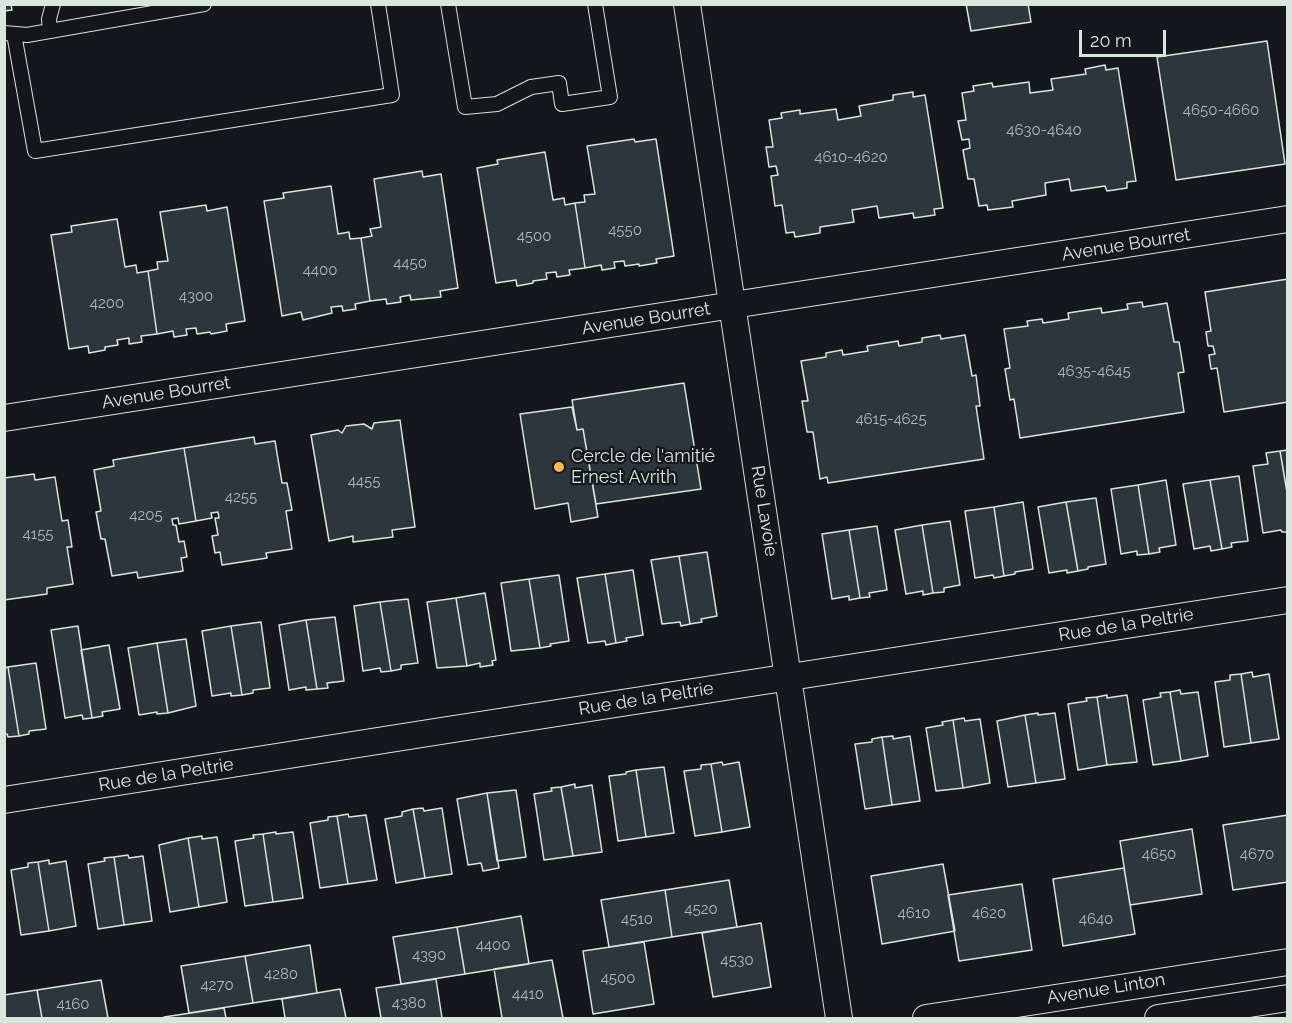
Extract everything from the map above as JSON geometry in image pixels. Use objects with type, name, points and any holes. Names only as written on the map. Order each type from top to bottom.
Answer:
[{"type":"street","name":"Rue Lavoie","points":[[687,4],[839,1018]]},
{"type":"street","name":"Avenue Bourret","points":[[4,418],[1287,219]]},
{"type":"street","name":"Rue de la Peltrie","points":[[4,800],[1287,600]]},
{"type":"street","name":"Avenue Linton","points":[[926,1018],[1287,962]]},
{"type":"street","name":"Avenue Linton","points":[[1158,1018],[1287,998]]},
{"type":"lane","points":[[50,32],[49,19],[53,4]]},
{"type":"lane","points":[[199,5],[50,32],[27,35],[9,34],[35,151],[392,95],[378,4]]},
{"type":"lane","points":[[448,4],[465,107],[497,104],[531,87],[559,83],[562,104],[610,97],[595,4]]},
{"type":"building","points":[[4,4],[11,4],[12,10],[4,11]]},
{"type":"building","points":[[966,4],[1028,4],[1031,22],[971,31]]},
{"type":"building","points":[[1267,41],[1285,164],[1176,180],[1157,57]]},
{"type":"building","points":[[1105,65],[1106,70],[1118,68],[1136,181],[1127,182],[1127,188],[1107,191],[1105,186],[1071,191],[1069,179],[1045,183],[1046,195],[1012,201],[1013,207],[988,210],[987,205],[979,206],[974,179],[968,179],[963,150],[970,148],[969,139],[962,140],[958,121],[966,120],[962,93],[974,91],[973,86],[992,83],[993,87],[1029,82],[1030,93],[1053,90],[1051,79],[1086,74],[1085,69]]},
{"type":"building","points":[[913,92],[913,97],[925,95],[943,208],[934,209],[935,215],[914,218],[913,213],[879,218],[877,206],[852,210],[854,222],[820,227],[820,233],[795,237],[794,232],[786,233],[782,205],[775,206],[771,176],[778,175],[776,166],[769,167],[766,147],[773,147],[769,120],[782,118],[781,113],[800,110],[800,114],[836,109],[838,120],[861,116],[859,106],[893,100],[893,95]]},
{"type":"building","points":[[634,139],[635,142],[656,139],[674,256],[656,259],[657,263],[639,266],[639,264],[625,266],[624,261],[614,262],[615,268],[602,270],[601,265],[585,268],[575,203],[585,202],[584,195],[595,194],[587,146]]},
{"type":"building","points":[[545,152],[553,200],[564,198],[565,205],[575,203],[585,268],[569,270],[570,275],[557,277],[556,272],[546,273],[547,279],[517,286],[516,280],[496,283],[477,168],[498,164],[497,160]]},
{"type":"building","points":[[422,171],[423,177],[441,174],[458,288],[440,291],[441,297],[411,300],[410,295],[400,297],[401,302],[387,304],[386,299],[370,301],[361,238],[372,236],[370,229],[381,227],[374,179]]},
{"type":"building","points":[[331,186],[338,234],[349,232],[350,239],[361,238],[370,301],[355,304],[356,309],[343,311],[342,306],[331,307],[332,313],[303,320],[301,312],[282,316],[264,201],[284,198],[283,193]]},
{"type":"building","points":[[206,205],[207,211],[227,207],[245,321],[226,324],[227,331],[211,334],[210,332],[197,334],[196,328],[186,329],[187,335],[174,337],[173,331],[157,334],[148,271],[158,269],[157,262],[168,261],[160,212]]},
{"type":"building","points":[[117,219],[125,267],[136,265],[137,273],[148,271],[157,334],[141,336],[142,342],[129,344],[129,338],[117,340],[118,345],[89,353],[88,346],[69,349],[51,235],[72,232],[71,226]]},
{"type":"building","points":[[1288,279],[1288,402],[1224,412],[1217,368],[1211,369],[1209,355],[1215,354],[1213,346],[1208,346],[1206,332],[1211,331],[1205,292]]},
{"type":"building","points":[[1142,302],[1143,307],[1167,303],[1174,342],[1179,342],[1184,372],[1178,373],[1184,412],[1020,438],[1014,399],[1010,400],[1005,369],[1010,368],[1004,329],[1028,326],[1027,321],[1042,319],[1043,323],[1069,319],[1068,313],[1101,308],[1102,313],[1128,309],[1127,304]]},
{"type":"building","points":[[940,335],[941,339],[965,335],[972,376],[976,375],[980,406],[976,406],[984,459],[828,483],[827,477],[820,479],[813,432],[807,432],[802,401],[808,401],[801,361],[826,357],[826,353],[842,350],[843,355],[868,351],[867,346],[898,341],[899,346],[922,342],[922,338]]},
{"type":"building","points":[[684,383],[701,489],[596,504],[583,429],[577,430],[572,400]]},
{"type":"building","name":"Cercle de l'amitié Ernest Avrith","points":[[572,407],[577,430],[583,429],[598,517],[571,522],[568,503],[535,509],[520,414]]},
{"type":"building","points":[[400,420],[415,527],[392,530],[393,537],[353,542],[353,536],[329,541],[311,435],[338,430],[342,433],[346,426],[364,424],[372,429],[374,423]]},
{"type":"building","points":[[254,437],[255,444],[275,441],[282,483],[287,483],[292,510],[286,511],[292,549],[266,553],[267,558],[222,565],[220,552],[215,553],[212,536],[218,535],[215,518],[219,518],[218,512],[211,513],[212,518],[196,521],[184,448]]},
{"type":"building","points":[[184,448],[196,521],[179,524],[178,518],[172,519],[173,525],[176,525],[179,542],[184,541],[187,557],[181,558],[183,571],[138,578],[137,572],[112,576],[105,539],[101,539],[96,512],[101,511],[94,470],[114,466],[113,460]]},
{"type":"building","points":[[1288,450],[1288,498],[1280,451]]},
{"type":"building","points":[[1280,451],[1288,498],[1288,532],[1281,530],[1263,533],[1253,466],[1268,464],[1266,453]]},
{"type":"building","points":[[34,474],[35,480],[55,477],[62,521],[68,520],[72,547],[67,547],[73,584],[47,588],[47,594],[4,600],[4,478]]},
{"type":"building","points":[[1239,476],[1248,541],[1231,543],[1232,547],[1222,549],[1210,480]]},
{"type":"building","points":[[1166,480],[1176,545],[1159,548],[1160,552],[1149,554],[1138,485]]},
{"type":"building","points":[[1210,480],[1222,549],[1211,551],[1210,546],[1194,549],[1183,484]]},
{"type":"building","points":[[1138,485],[1149,554],[1137,555],[1137,551],[1121,554],[1111,489]]},
{"type":"building","points":[[1096,498],[1106,564],[1078,571],[1066,502]]},
{"type":"building","points":[[1023,502],[1033,569],[1004,576],[994,507]]},
{"type":"building","points":[[1066,502],[1078,571],[1049,573],[1038,507]]},
{"type":"building","points":[[994,507],[1004,576],[975,578],[965,511]]},
{"type":"building","points":[[950,521],[960,585],[944,588],[944,592],[933,593],[922,525]]},
{"type":"building","points":[[922,525],[933,593],[923,595],[923,591],[906,594],[895,530]]},
{"type":"building","points":[[877,526],[887,590],[869,593],[870,597],[860,598],[849,530]]},
{"type":"building","points":[[849,530],[860,598],[849,600],[849,596],[832,599],[822,534]]},
{"type":"building","points":[[707,552],[717,616],[690,624],[679,556]]},
{"type":"building","points":[[679,556],[690,624],[681,626],[680,622],[662,624],[651,560]]},
{"type":"building","points":[[633,570],[643,635],[626,638],[627,641],[616,643],[605,574]]},
{"type":"building","points":[[605,574],[616,643],[606,645],[605,641],[588,643],[577,578]]},
{"type":"building","points":[[559,575],[569,641],[540,648],[529,579]]},
{"type":"building","points":[[529,579],[540,648],[511,651],[501,583]]},
{"type":"building","points":[[485,593],[496,660],[492,661],[493,665],[480,667],[480,663],[467,666],[456,598]]},
{"type":"building","points":[[456,598],[467,666],[437,668],[427,602]]},
{"type":"building","points":[[408,599],[418,663],[401,665],[401,669],[391,671],[380,602]]},
{"type":"building","points":[[380,602],[391,671],[381,672],[380,668],[363,671],[354,606]]},
{"type":"building","points":[[335,617],[344,681],[327,683],[328,688],[317,689],[306,620]]},
{"type":"building","points":[[306,620],[317,689],[306,690],[306,687],[289,690],[279,625]]},
{"type":"building","points":[[261,622],[270,688],[253,690],[253,693],[242,695],[231,626]]},
{"type":"building","points":[[78,626],[92,718],[83,719],[82,715],[65,718],[51,630]]},
{"type":"building","points":[[231,626],[242,695],[231,696],[231,693],[212,696],[202,631]]},
{"type":"building","points":[[186,639],[196,706],[168,713],[157,643]]},
{"type":"building","points":[[157,643],[168,713],[139,715],[128,648]]},
{"type":"building","points":[[109,645],[120,709],[102,712],[103,716],[92,718],[81,650]]},
{"type":"building","points":[[36,663],[46,729],[29,731],[29,734],[19,736],[8,667]]},
{"type":"building","points":[[8,667],[19,736],[8,737],[4,734],[4,668]]},
{"type":"building","points":[[1252,672],[1253,677],[1269,674],[1279,739],[1251,743],[1241,674]]},
{"type":"building","points":[[1241,674],[1251,743],[1224,747],[1215,682],[1230,680],[1230,675]]},
{"type":"building","points":[[1180,690],[1181,694],[1198,692],[1208,756],[1181,761],[1170,692]]},
{"type":"building","points":[[1170,692],[1181,761],[1153,765],[1143,700],[1161,697],[1160,693]]},
{"type":"building","points":[[1107,695],[1107,698],[1127,695],[1137,762],[1107,765],[1097,697]]},
{"type":"building","points":[[1097,697],[1107,765],[1078,770],[1068,704]]},
{"type":"building","points":[[1038,713],[1038,715],[1055,713],[1065,779],[1036,783],[1025,715]]},
{"type":"building","points":[[1025,715],[1036,783],[1008,787],[997,721]]},
{"type":"building","points":[[964,718],[965,721],[980,719],[990,783],[963,788],[953,720]]},
{"type":"building","points":[[953,720],[963,788],[936,791],[926,728],[943,725],[942,722]]},
{"type":"building","points":[[893,736],[893,739],[910,736],[920,801],[892,805],[882,737]]},
{"type":"building","points":[[882,737],[892,805],[865,809],[855,744],[872,742],[872,739]]},
{"type":"building","points":[[722,762],[723,765],[739,762],[750,827],[722,832],[711,764]]},
{"type":"building","points":[[711,764],[722,832],[695,836],[684,771],[701,769],[701,765]]},
{"type":"building","points":[[664,767],[674,833],[646,837],[636,770]]},
{"type":"building","points":[[636,770],[646,837],[618,841],[609,776]]},
{"type":"building","points":[[575,784],[575,788],[592,785],[602,852],[573,856],[561,787]]},
{"type":"building","points":[[561,787],[573,856],[544,860],[534,794]]},
{"type":"building","points":[[516,790],[526,857],[497,861],[487,793]]},
{"type":"building","points":[[487,793],[499,868],[483,871],[481,863],[468,865],[457,799]]},
{"type":"building","points":[[423,808],[424,811],[442,808],[452,874],[425,878],[413,809]]},
{"type":"building","points":[[413,809],[425,878],[396,883],[385,819],[402,816],[402,812]]},
{"type":"building","points":[[348,814],[349,817],[366,815],[377,880],[348,884],[337,816]]},
{"type":"building","points":[[1288,815],[1288,882],[1233,890],[1223,825]]},
{"type":"building","points":[[337,816],[348,884],[320,888],[310,823]]},
{"type":"building","points":[[1192,829],[1202,894],[1130,905],[1120,841]]},
{"type":"building","points":[[276,832],[276,834],[293,832],[303,898],[273,902],[263,834]]},
{"type":"building","points":[[263,834],[273,902],[245,906],[235,841]]},
{"type":"building","points":[[202,836],[202,839],[217,837],[227,902],[199,907],[188,838]]},
{"type":"building","points":[[188,838],[199,907],[170,912],[159,845]]},
{"type":"building","points":[[128,855],[129,858],[143,856],[152,921],[124,925],[114,857]]},
{"type":"building","points":[[114,857],[124,925],[98,929],[88,864]]},
{"type":"building","points":[[49,860],[49,864],[66,861],[76,926],[49,931],[38,862]]},
{"type":"building","points":[[38,862],[49,931],[21,935],[11,870],[28,867],[28,863]]},
{"type":"building","points":[[943,864],[955,931],[882,944],[871,876]]},
{"type":"building","points":[[1124,868],[1135,934],[1063,946],[1053,879]]},
{"type":"building","points":[[729,880],[737,927],[672,937],[665,890]]},
{"type":"building","points":[[1022,884],[1032,950],[959,961],[948,895]]},
{"type":"building","points":[[665,890],[672,937],[609,947],[601,900]]},
{"type":"building","points":[[521,916],[529,964],[465,974],[457,927]]},
{"type":"building","points":[[761,923],[771,987],[713,997],[702,933]]},
{"type":"building","points":[[457,927],[465,974],[401,984],[393,937]]},
{"type":"building","points":[[644,942],[654,1004],[593,1014],[583,951]]},
{"type":"building","points":[[310,945],[317,993],[253,1003],[245,956]]},
{"type":"building","points":[[245,956],[253,1003],[189,1013],[181,966]]},
{"type":"building","points":[[552,960],[563,1018],[502,1018],[494,969]]},
{"type":"building","points":[[436,979],[442,1018],[381,1018],[376,988]]},
{"type":"building","points":[[101,980],[108,1018],[42,1018],[37,990]]},
{"type":"building","points":[[340,989],[346,1018],[285,1018],[282,999]]},
{"type":"building","points":[[37,990],[42,1018],[4,1018],[4,995]]},
{"type":"building","points":[[224,1008],[226,1018],[164,1018],[164,1017]]},
{"type":"place","name":"Cercle de l'amitié Ernest Avrith","points":[[559,467]]}]
